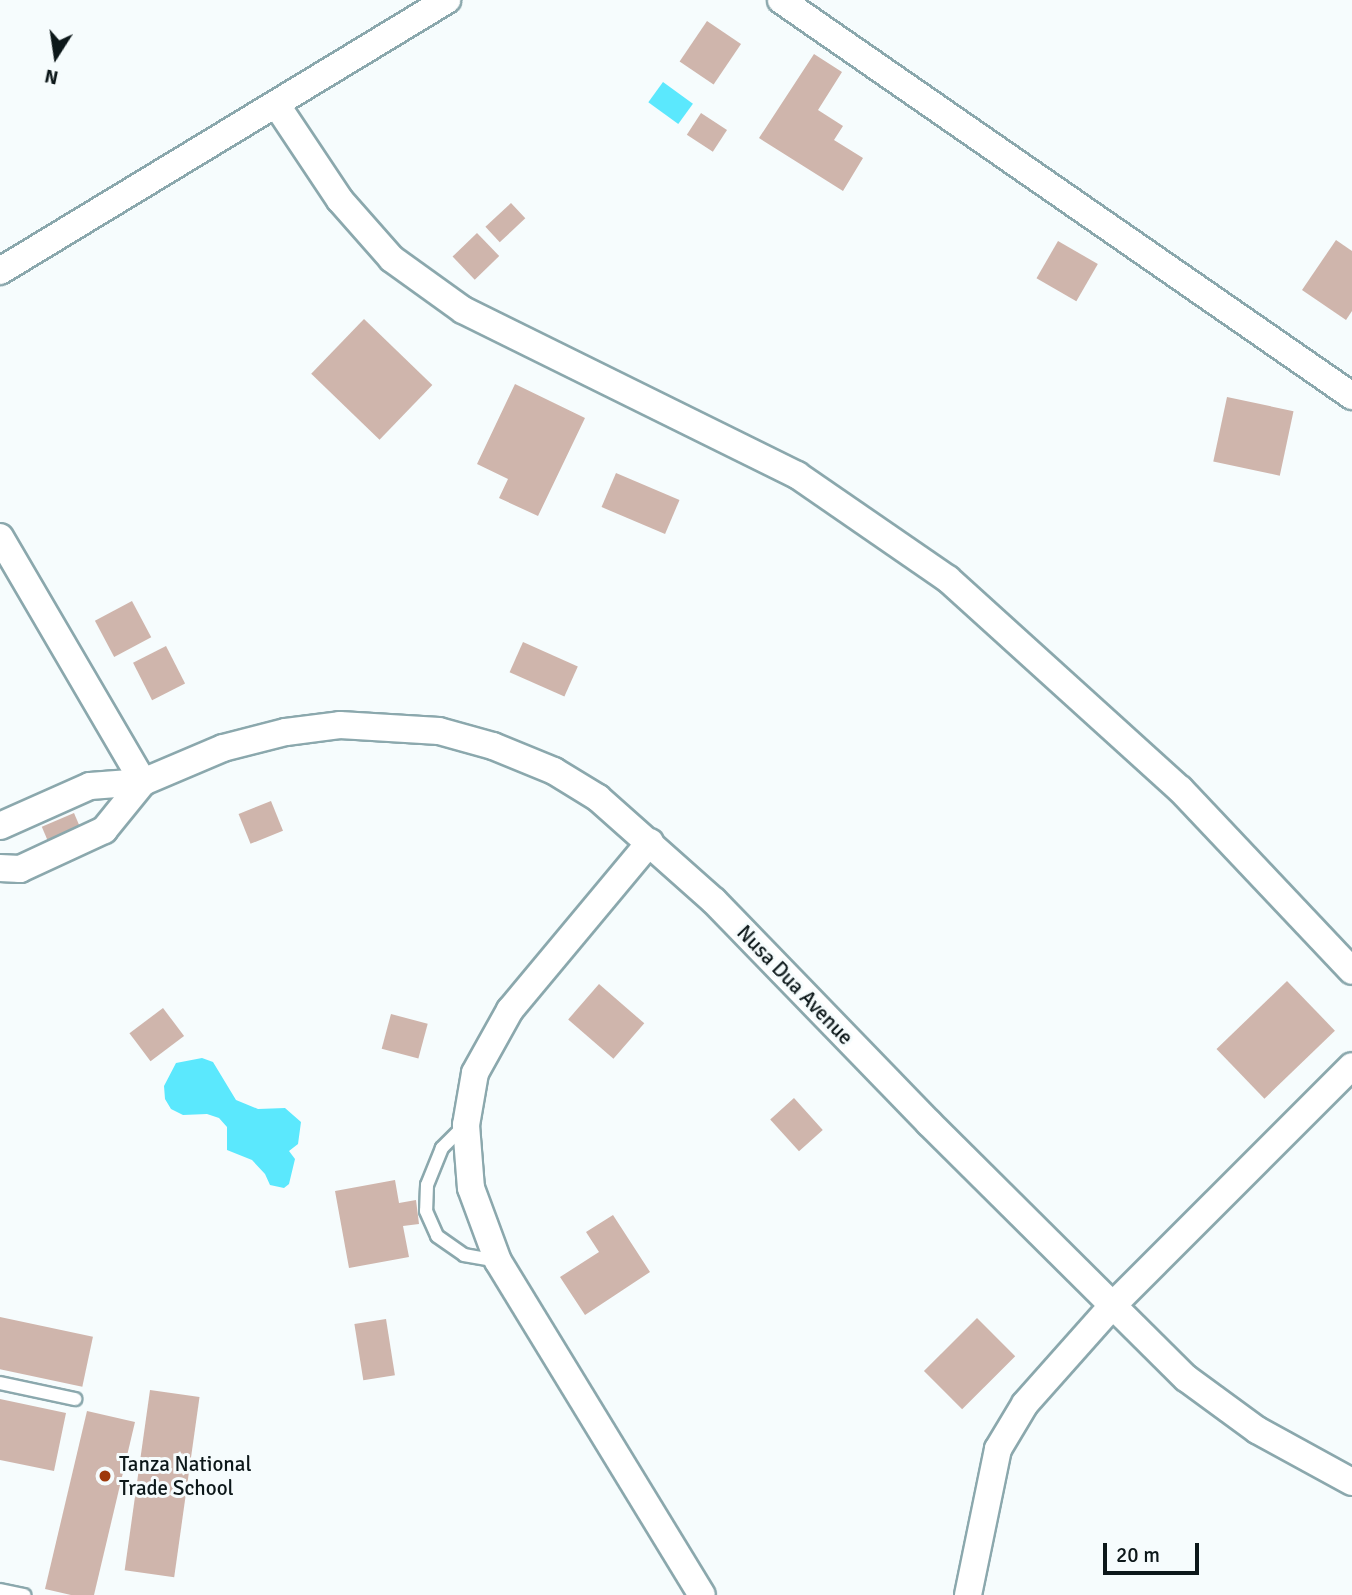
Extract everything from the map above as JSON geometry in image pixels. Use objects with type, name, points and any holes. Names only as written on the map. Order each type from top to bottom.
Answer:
[{"type":"street","points":[[0,271],[447,0]]},
{"type":"street","points":[[781,0],[1352,396]]},
{"type":"street","points":[[276,104],[340,200],[392,259],[463,310],[797,475],[948,579],[1180,789],[1352,971]]},
{"type":"street","points":[[0,537],[142,782]]},
{"type":"street","name":"Nusa Dua Avenue","points":[[0,826],[90,786],[142,782],[223,748],[286,732],[340,725],[439,731],[493,746],[554,771],[598,798],[715,901],[929,1124],[1112,1306],[1196,1385],[1257,1430],[1332,1474],[1352,1482]]},
{"type":"street","name":"Nusa Dua Avenue","points":[[0,868],[20,869],[104,830],[142,782]]},
{"type":"street","points":[[650,842],[510,1010],[475,1073],[466,1125],[471,1188],[498,1262],[702,1595]]},
{"type":"street","points":[[968,1595],[998,1449],[1025,1404],[1112,1306],[1352,1066]]},
{"type":"lane","points":[[466,1125],[442,1148],[427,1185],[426,1211],[438,1236],[464,1255],[498,1262]]},
{"type":"lane","points":[[0,1383],[75,1399]]},
{"type":"lane","points":[[0,1590],[24,1595]]},
{"type":"water","points":[[663,82],[693,104],[678,124],[648,102]]},
{"type":"water","points":[[202,1058],[213,1062],[236,1100],[258,1109],[285,1108],[301,1122],[298,1144],[289,1151],[295,1159],[289,1184],[284,1188],[270,1185],[265,1174],[252,1160],[227,1150],[227,1127],[219,1118],[207,1114],[183,1115],[171,1109],[165,1099],[164,1086],[176,1063]]},
{"type":"building","points":[[707,21],[741,44],[714,85],[680,62]]},
{"type":"building","points":[[814,54],[842,72],[818,110],[843,126],[834,140],[863,158],[843,191],[759,138]]},
{"type":"building","points":[[701,113],[727,130],[713,152],[687,135]]},
{"type":"building","points":[[511,203],[525,218],[500,242],[485,227]]},
{"type":"building","points":[[477,233],[499,256],[475,280],[453,257]]},
{"type":"building","points":[[1336,240],[1352,251],[1352,311],[1346,320],[1302,290]]},
{"type":"building","points":[[1058,241],[1098,264],[1076,301],[1036,278]]},
{"type":"building","points":[[364,319],[432,385],[380,440],[311,374]]},
{"type":"building","points":[[515,384],[585,418],[538,516],[499,498],[508,479],[477,464]]},
{"type":"building","points":[[1227,397],[1294,411],[1280,476],[1213,462]]},
{"type":"building","points":[[616,473],[680,500],[665,534],[602,507]]},
{"type":"building","points":[[132,601],[151,637],[114,657],[95,621]]},
{"type":"building","points":[[523,642],[578,666],[564,697],[510,672]]},
{"type":"building","points":[[166,646],[185,683],[152,700],[133,663]]},
{"type":"building","points":[[271,801],[283,831],[251,844],[239,814]]},
{"type":"building","points":[[74,813],[80,827],[48,840],[42,827]]},
{"type":"building","points":[[1287,981],[1335,1031],[1264,1099],[1217,1049]]},
{"type":"building","points":[[599,984],[644,1023],[613,1059],[568,1019]]},
{"type":"building","points":[[163,1008],[184,1036],[151,1061],[129,1033]]},
{"type":"building","points":[[391,1014],[428,1024],[418,1059],[382,1049]]},
{"type":"building","points":[[794,1098],[823,1130],[799,1151],[770,1119]]},
{"type":"building","points":[[395,1180],[399,1203],[416,1200],[419,1224],[403,1226],[409,1257],[349,1268],[335,1191]]},
{"type":"building","points":[[613,1215],[650,1272],[585,1315],[560,1277],[599,1252],[586,1232]]},
{"type":"building","points":[[0,1317],[93,1337],[82,1387],[0,1369]]},
{"type":"building","points":[[977,1318],[1015,1356],[962,1409],[924,1371]]},
{"type":"building","points":[[386,1319],[395,1375],[363,1380],[354,1324]]},
{"type":"building","points":[[150,1390],[200,1397],[174,1577],[125,1570]]},
{"type":"building","points":[[0,1399],[66,1413],[54,1471],[0,1460]]},
{"type":"building","points":[[87,1411],[135,1422],[94,1595],[71,1595],[45,1589]]},
{"type":"place","name":"Tanza National Trade School","points":[[105,1476]]}]
